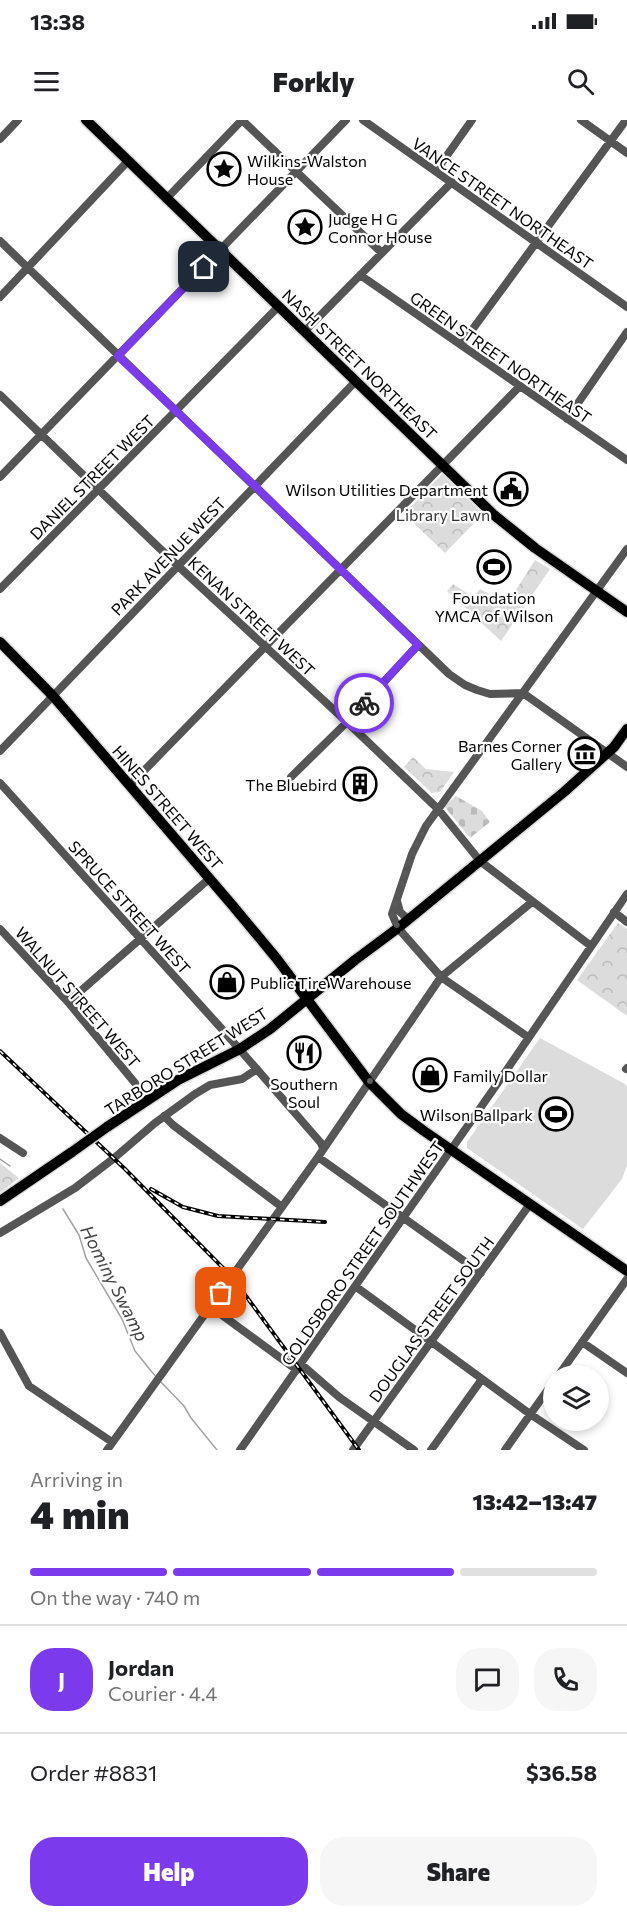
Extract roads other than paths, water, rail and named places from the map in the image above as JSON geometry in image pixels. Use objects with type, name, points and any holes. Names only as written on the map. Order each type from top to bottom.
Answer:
[{"type":"main road","name":"NASH STREET NORTHEAST","points":[[86,120],[518,536],[627,612]]},
{"type":"main road","name":"HINES STREET WEST","points":[[0,642],[53,696],[210,878],[277,959],[369,1082],[401,1114],[627,1271]]},
{"type":"main road","name":"TARBORO STREET WEST","points":[[0,1201],[178,1080],[240,1049],[270,1029],[480,861],[608,753],[627,729]]},
{"type":"street","points":[[0,139],[18,120]]},
{"type":"street","points":[[168,197],[242,120],[382,253]]},
{"type":"street","points":[[0,477],[346,120]]},
{"type":"street","name":"VANCE STREET NORTHEAST","points":[[363,120],[627,307]]},
{"type":"street","points":[[436,171],[472,120]]},
{"type":"street","points":[[581,120],[627,153]]},
{"type":"street","points":[[461,345],[626,120]]},
{"type":"street","points":[[0,297],[129,161]]},
{"type":"street","points":[[305,331],[452,182]]},
{"type":"street","points":[[0,241],[449,674],[465,685],[490,693],[523,693],[627,767]]},
{"type":"street","name":"GREEN STREET NORTHEAST","points":[[360,275],[627,460]]},
{"type":"street","name":"DANIEL STREET WEST","points":[[0,589],[279,306]]},
{"type":"street","points":[[567,419],[627,332]]},
{"type":"street","name":"PARK AVENUE WEST","points":[[0,751],[254,485],[357,381]]},
{"type":"street","points":[[130,785],[520,386]]},
{"type":"street","name":"KENAN STREET WEST","points":[[0,395],[177,565],[438,809],[480,861],[591,946]]},
{"type":"street","points":[[528,1037],[441,977],[398,928],[392,914],[417,840],[627,549]]},
{"type":"street","points":[[291,777],[347,722],[418,645]]},
{"type":"street","name":"SPRUCE STREET WEST","points":[[0,783],[240,1049],[323,1148]]},
{"type":"street","points":[[68,1002],[210,878]]},
{"type":"street","name":"GOLDSBORO STREET SOUTHWEST","points":[[240,1450],[627,894]]},
{"type":"street","points":[[396,900],[400,912],[408,919]]},
{"type":"street","points":[[107,1450],[282,1208],[441,977],[532,902]]},
{"type":"street","points":[[614,912],[627,922]]},
{"type":"street","name":"WALNUT STREET WEST","points":[[0,929],[68,1002],[135,1083]]},
{"type":"street","points":[[0,1233],[75,1188],[164,1116],[210,1085],[242,1079],[257,1069]]},
{"type":"street","points":[[164,1116],[282,1208]]},
{"type":"street","points":[[0,1138],[23,1153]]},
{"type":"street","points":[[318,1157],[481,1273]]},
{"type":"street","name":"DOUGLAS STREET SOUTH","points":[[353,1450],[530,1204]]},
{"type":"street","points":[[566,1365],[627,1279]]},
{"type":"street","points":[[355,1286],[584,1450]]},
{"type":"street","points":[[211,1307],[414,1450]]},
{"type":"street","points":[[0,1333],[29,1386],[112,1442]]},
{"type":"street","points":[[582,1342],[627,1373]]},
{"type":"street","points":[[431,1450],[482,1379]]},
{"type":"street","points":[[505,1450],[543,1397]]},
{"type":"waterway","name":"Hominy Swamp","points":[[0,1159],[10,1166]]},
{"type":"waterway","name":"Hominy Swamp","points":[[63,1209],[79,1235],[86,1258],[122,1319],[135,1351],[156,1377]]},
{"type":"waterway","name":"Hominy Swamp","points":[[160,1381],[184,1406],[217,1450]]},
{"type":"railway","points":[[0,1051],[125,1169],[232,1277],[359,1450]]},
{"type":"railway","points":[[151,1189],[183,1207],[218,1216],[325,1222]]},
{"type":"place","name":"Wilkins-Walston House","points":[[224,169]]},
{"type":"place","name":"Judge H G Connor House","points":[[305,227]]},
{"type":"place","name":"Wilson Utilities Department","points":[[511,489]]},
{"type":"place","name":"Foundation YMCA of Wilson","points":[[494,567]]},
{"type":"place","name":"Barnes Corner Gallery","points":[[585,754]]},
{"type":"place","name":"The Bluebird","points":[[360,784]]},
{"type":"place","name":"Public Tire Warehouse","points":[[227,982]]},
{"type":"place","name":"Southern Soul","points":[[304,1053]]},
{"type":"place","name":"Family Dollar","points":[[430,1075]]},
{"type":"place","name":"Wilson Ballpark","points":[[556,1114]]},
{"type":"park label","name":"Library Lawn","points":[[443,514]]}]
